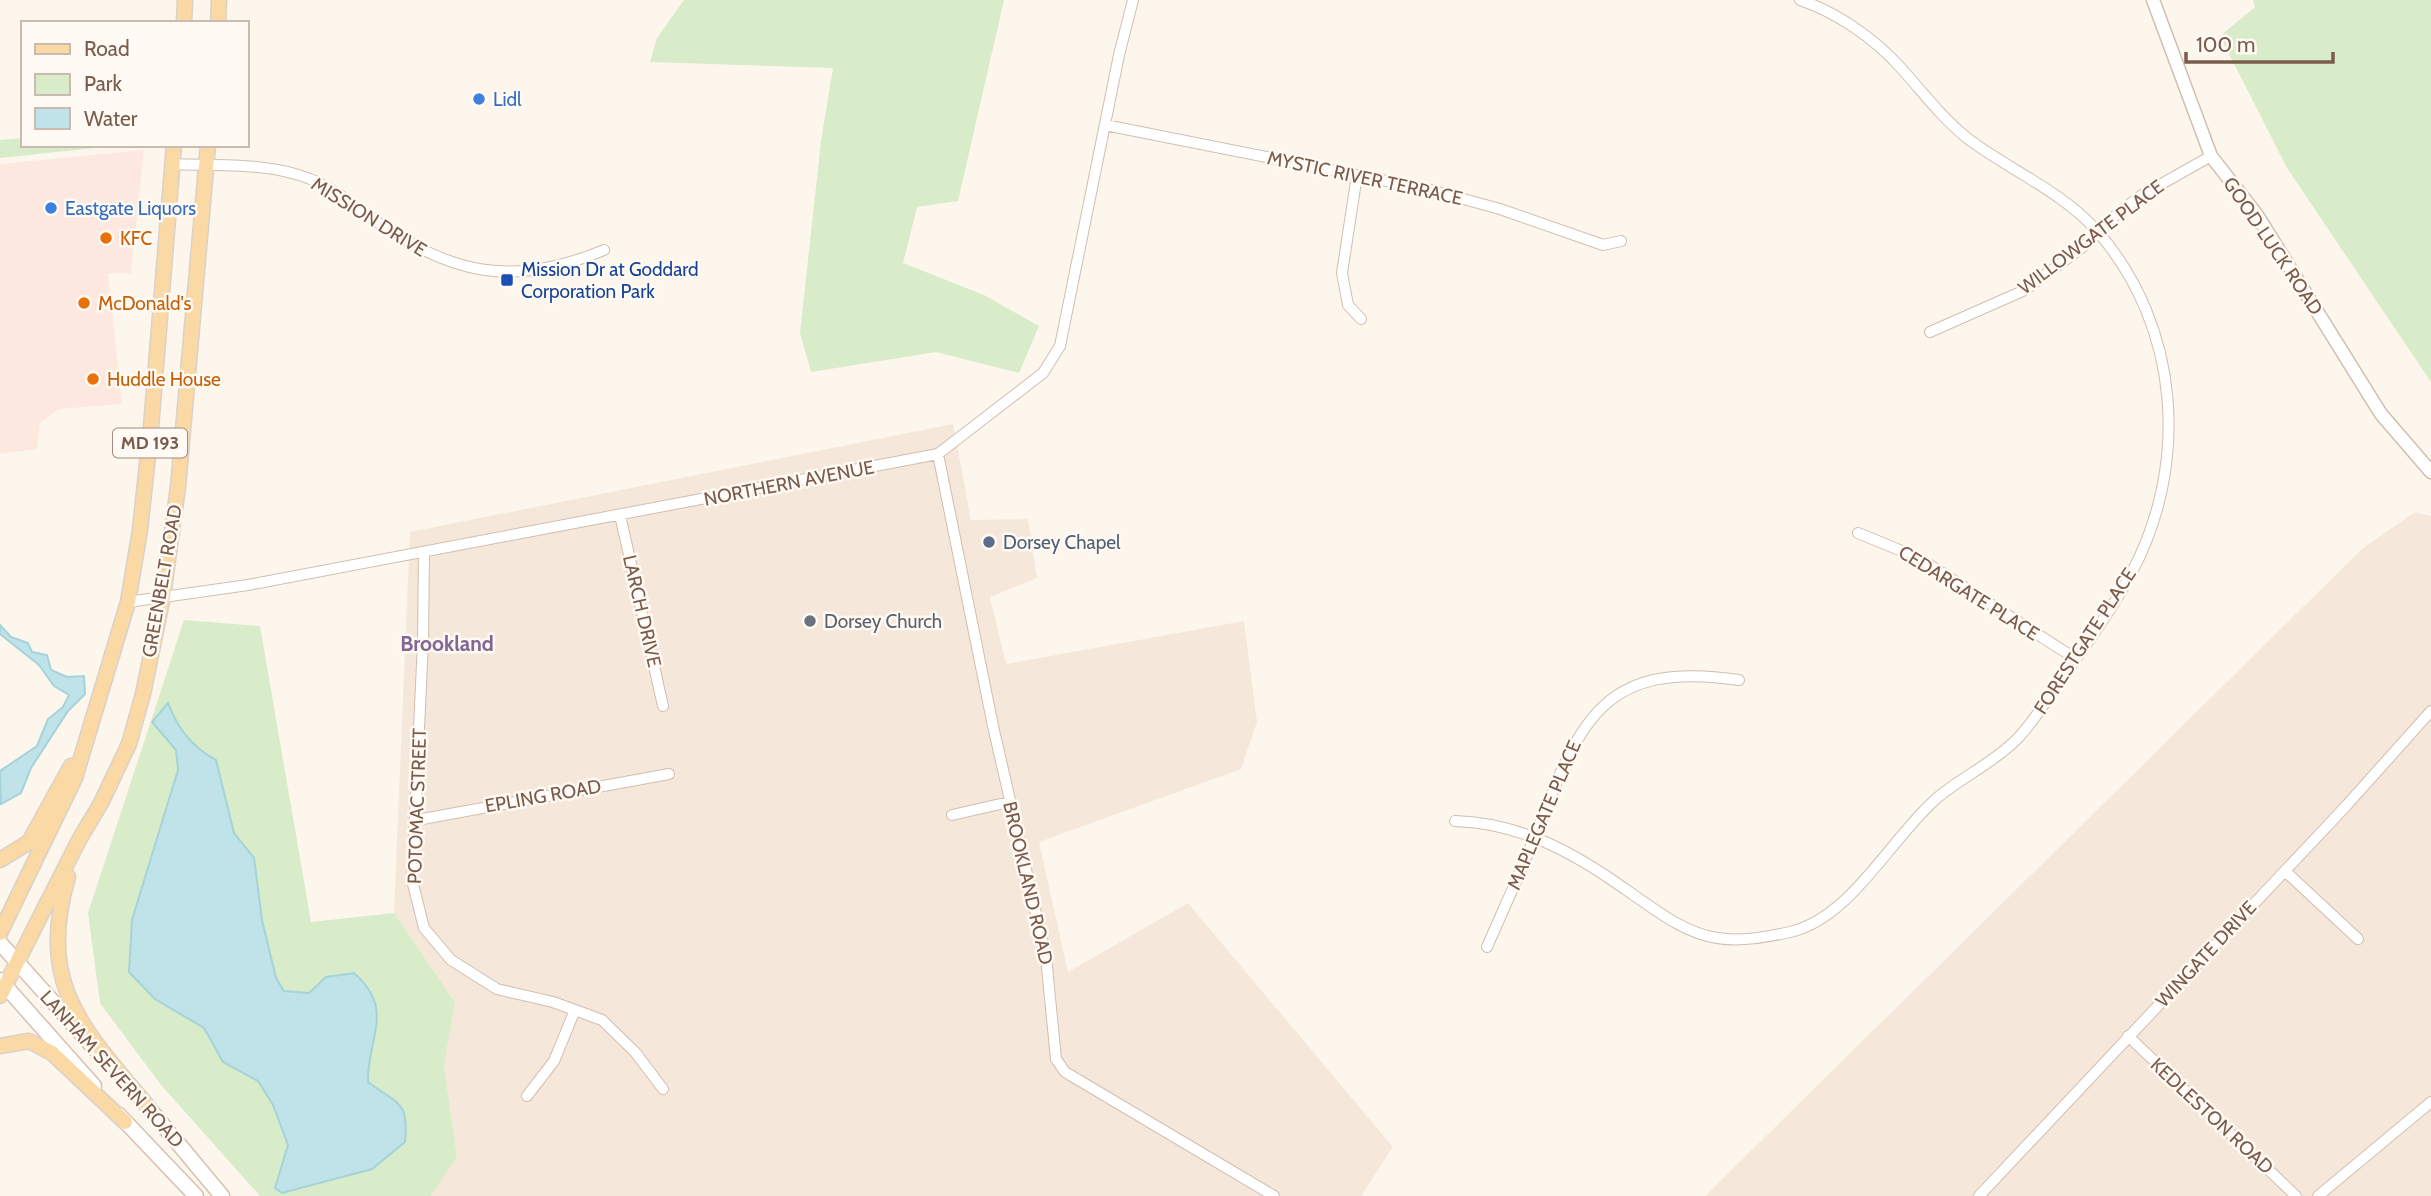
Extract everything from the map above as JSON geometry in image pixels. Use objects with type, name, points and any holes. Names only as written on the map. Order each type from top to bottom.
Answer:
[{"type":"main road","points":[[184,21],[185,0]]},
{"type":"main road","points":[[218,21],[219,0]]},
{"type":"main road","name":"GREENBELT ROAD","points":[[0,933],[75,778],[128,601],[140,530],[151,427],[174,147]]},
{"type":"main road","name":"GREENBELT ROAD","points":[[2,987],[18,963],[129,744],[163,596],[181,461],[208,147]]},
{"type":"main road","points":[[0,860],[29,842],[95,718]]},
{"type":"main road","points":[[101,803],[71,867],[63,895],[57,928],[58,959],[65,990],[81,1024],[149,1108]]},
{"type":"main road","name":"LANHAM SEVERN ROAD","points":[[0,943],[149,1108],[222,1196]]},
{"type":"main road","name":"LANHAM SEVERN ROAD","points":[[2,987],[196,1196]]},
{"type":"main road","points":[[0,1045],[29,1041],[52,1053],[125,1122]]},
{"type":"street","name":"NORTHERN AVENUE","points":[[128,601],[248,585],[938,454],[1044,373],[1054,359],[1068,309],[1133,0]]},
{"type":"street","name":"FORESTGATE PLACE","points":[[1455,821],[1501,826],[1535,836],[1591,866],[1661,915],[1705,935],[1745,939],[1795,930],[1836,910],[1928,806],[1961,778],[2015,742],[2076,659],[2132,572],[2142,549],[2159,503],[2167,463],[2170,421],[2168,385],[2159,343],[2126,270],[2098,233],[2054,195],[1958,130],[1884,50],[1817,3],[1800,0]]},
{"type":"street","name":"GOOD LUCK ROAD","points":[[2152,0],[2211,156],[2257,215],[2381,414],[2431,472]]},
{"type":"street","name":"MYSTIC RIVER TERRACE","points":[[1105,125],[1427,188],[1603,245],[1621,241]]},
{"type":"street","name":"WILLOWGATE PLACE","points":[[1930,332],[2025,289],[2142,195],[2211,156]]},
{"type":"street","name":"MISSION DRIVE","points":[[172,164],[272,170],[309,178],[349,201],[425,253],[459,266],[485,271],[528,271],[569,262],[604,250]]},
{"type":"street","points":[[1357,175],[1342,273],[1349,305],[1361,319]]},
{"type":"street","name":"BROOKLAND ROAD","points":[[938,454],[1009,802],[1046,957],[1052,1037],[1059,1067],[1274,1196]]},
{"type":"street","name":"LARCH DRIVE","points":[[620,515],[663,706]]},
{"type":"street","name":"CEDARGATE PLACE","points":[[1858,533],[1919,558],[2076,659]]},
{"type":"street","name":"POTOMAC STREET","points":[[424,552],[417,820],[412,880],[420,915],[429,937],[452,960],[497,989],[602,1020],[635,1052],[663,1089]]},
{"type":"street","name":"MAPLEGATE PLACE","points":[[1487,947],[1535,836],[1563,762],[1594,713],[1628,688],[1669,676],[1689,674],[1739,680]]},
{"type":"street","name":"WINGATE DRIVE","points":[[1979,1196],[2285,871],[2431,711]]},
{"type":"street","name":"EPLING ROAD","points":[[417,820],[669,774]]},
{"type":"street","points":[[952,815],[1009,802]]},
{"type":"street","points":[[2285,871],[2358,939]]},
{"type":"street","points":[[527,1096],[554,1061],[575,1010]]},
{"type":"street","name":"KEDLESTON ROAD","points":[[2128,1036],[2296,1196]]},
{"type":"street","points":[[2318,1196],[2431,1102]]},
{"type":"shaded area","points":[[144,150],[131,273],[108,273],[122,404],[59,409],[40,423],[37,449],[0,454],[0,164]]},
{"type":"shaded area","points":[[953,424],[971,520],[1028,519],[1037,578],[990,597],[1006,664],[1244,621],[1257,722],[1241,769],[1039,842],[1068,972],[1188,903],[1393,1147],[1361,1196],[431,1196],[457,1157],[444,1066],[455,1002],[394,913],[410,532]]},
{"type":"shaded area","points":[[2415,512],[2431,516],[2431,1196],[1705,1196],[2363,548]]},
{"type":"green space","points":[[684,0],[1004,0],[958,201],[917,207],[903,263],[984,295],[1039,326],[1019,373],[936,352],[811,372],[800,333],[821,141],[833,68],[650,62],[657,38]]},
{"type":"green space","points":[[2253,0],[2431,0],[2431,382],[2287,168],[2220,36],[2255,7]]},
{"type":"green space","points":[[21,138],[21,147],[104,147],[0,158],[0,140]]},
{"type":"green space","points":[[184,620],[260,626],[311,922],[394,913],[455,1002],[444,1066],[457,1157],[431,1196],[260,1196],[161,1085],[100,1003],[88,913]]},
{"type":"water","points":[[0,625],[11,637],[28,643],[32,652],[47,655],[51,670],[67,677],[84,676],[85,694],[68,711],[31,768],[21,793],[1,804],[0,771],[37,746],[48,719],[63,707],[69,695],[54,686],[39,665],[0,634]]},
{"type":"water","points":[[168,703],[187,736],[216,760],[234,833],[254,858],[262,920],[276,978],[284,991],[309,993],[326,977],[354,973],[367,986],[374,999],[377,1012],[368,1082],[399,1105],[406,1128],[405,1142],[372,1169],[282,1193],[275,1188],[288,1145],[273,1105],[258,1081],[223,1062],[204,1028],[155,999],[129,972],[132,920],[178,770],[176,750],[152,722]]},
{"type":"place","name":"Lidl","points":[[479,99]]},
{"type":"place","name":"Eastgate Liquors","points":[[51,208]]},
{"type":"place","name":"KFC","points":[[106,238]]},
{"type":"place","name":"Mission Dr at Goddard Corporation Park","points":[[507,280]]},
{"type":"place","name":"McDonald's","points":[[84,303]]},
{"type":"place","name":"Huddle House","points":[[93,379]]},
{"type":"place","name":"Dorsey Chapel","points":[[989,542]]},
{"type":"place","name":"Dorsey Church","points":[[810,621]]},
{"type":"district","name":"Brookland","points":[[447,643]]}]
